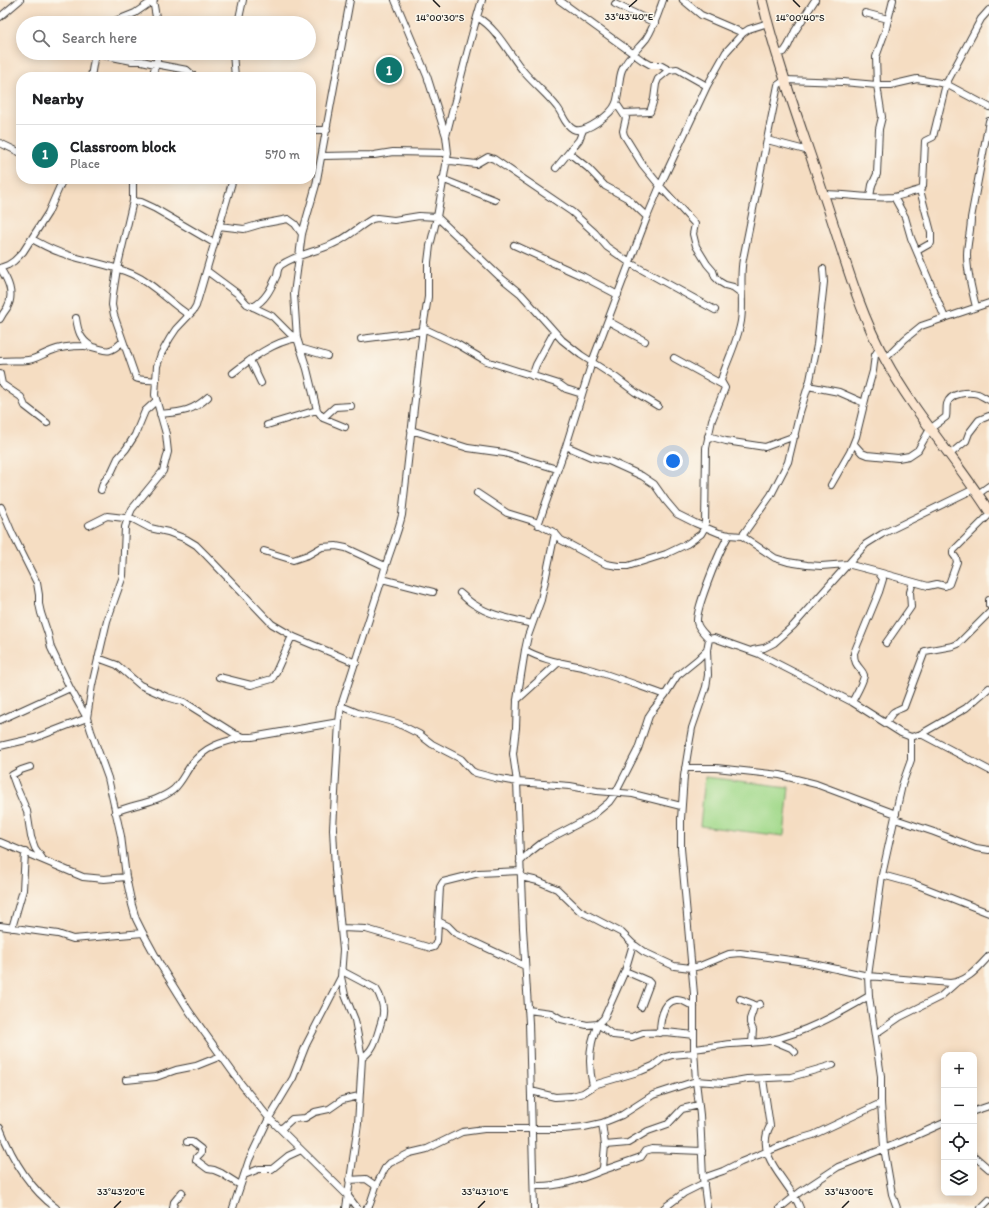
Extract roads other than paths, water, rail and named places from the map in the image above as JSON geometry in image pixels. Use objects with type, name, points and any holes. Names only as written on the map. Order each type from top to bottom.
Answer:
[{"type":"street","points":[[0,17],[20,0]]},
{"type":"street","points":[[128,16],[135,13],[154,0],[156,16]]},
{"type":"street","points":[[240,16],[243,0]]},
{"type":"street","points":[[345,427],[323,418],[317,410],[307,369],[297,338],[294,294],[302,234],[316,185],[322,156],[350,0]]},
{"type":"street","points":[[346,1208],[356,1137],[362,1058],[355,1020],[345,995],[342,974],[341,928],[334,869],[333,829],[339,722],[342,706],[367,623],[402,515],[428,297],[429,251],[437,217],[442,179],[448,153],[446,136],[427,76],[395,0]]},
{"type":"street","points":[[446,136],[467,50],[482,0]]},
{"type":"street","points":[[558,0],[632,54],[651,65],[660,65],[670,70]]},
{"type":"street","points":[[477,17],[484,21],[493,30],[524,72],[558,107],[568,125],[573,129],[583,130],[608,114],[616,103],[620,75],[625,64],[645,39],[655,23],[663,0]]},
{"type":"street","points":[[683,0],[701,15],[743,33]]},
{"type":"street","points":[[762,0],[785,80],[838,240],[863,311],[879,349],[907,397],[989,511]]},
{"type":"street","points":[[777,54],[784,52],[795,31],[815,0]]},
{"type":"street","points":[[870,197],[872,185],[877,174],[882,117],[877,85],[876,58],[893,0]]},
{"type":"street","points":[[615,4],[655,23]]},
{"type":"street","points":[[824,194],[894,197],[920,190],[923,186],[925,141],[933,137],[946,84],[981,19],[989,10]]},
{"type":"street","points":[[865,13],[888,19]]},
{"type":"street","points":[[538,525],[566,446],[592,362],[647,216],[660,186],[707,86],[726,52],[743,33],[768,24]]},
{"type":"street","points":[[92,72],[94,60]]},
{"type":"street","points":[[127,60],[142,61],[187,70],[189,72]]},
{"type":"street","points":[[153,72],[156,60]]},
{"type":"street","points":[[234,60],[235,72]]},
{"type":"street","points":[[624,113],[650,112],[656,84],[658,80],[670,70],[677,69],[707,86]]},
{"type":"street","points":[[477,493],[507,514],[533,522],[555,533],[561,540],[606,564],[628,566],[640,563],[680,547],[697,537],[705,527],[706,456],[708,436],[712,420],[724,393],[724,385],[721,381],[722,376],[740,327],[743,259],[778,85],[785,80],[877,85],[917,79],[946,84],[989,107]]},
{"type":"street","points":[[616,103],[626,118],[623,131],[624,135],[642,164],[695,224],[693,234],[696,246],[706,264],[725,286],[733,287],[741,293]]},
{"type":"street","points":[[976,307],[968,272],[968,241],[977,180],[989,121]]},
{"type":"street","points":[[316,130],[327,130]]},
{"type":"street","points":[[556,168],[579,140],[583,130]]},
{"type":"street","points":[[766,140],[809,151]]},
{"type":"street","points":[[0,143],[16,151]]},
{"type":"street","points":[[322,156],[374,155],[394,152],[448,153]]},
{"type":"street","points":[[569,153],[588,168],[605,186],[627,198],[647,216]]},
{"type":"street","points":[[446,162],[451,161],[476,164],[488,157],[494,159],[572,212],[595,233],[607,247],[630,263],[715,310]]},
{"type":"street","points":[[442,179],[495,200]]},
{"type":"street","points":[[0,319],[7,307],[10,294],[9,284],[0,268],[14,261],[23,252],[48,213],[61,184]]},
{"type":"street","points":[[133,184],[133,201],[117,268],[113,294],[113,310],[136,378],[156,381]]},
{"type":"street","points":[[87,718],[92,685],[107,622],[123,576],[124,539],[128,518],[132,509],[163,471],[168,452],[164,425],[156,401],[157,366],[164,348],[176,329],[196,306],[232,184]]},
{"type":"street","points":[[917,251],[931,243],[931,232],[920,190]]},
{"type":"street","points":[[894,197],[905,217],[911,238],[945,318]]},
{"type":"street","points":[[133,201],[141,202],[150,206],[214,243]]},
{"type":"street","points":[[253,307],[266,296],[278,273],[279,267],[300,255],[345,239],[375,218],[394,220],[419,216],[437,217],[500,277],[521,294],[554,332],[577,352],[658,406]]},
{"type":"street","points":[[219,226],[244,229],[288,219],[295,224],[302,234]]},
{"type":"street","points":[[32,239],[60,253],[117,268],[146,282],[189,315]]},
{"type":"street","points":[[514,245],[584,277],[618,295]]},
{"type":"street","points":[[742,536],[771,495],[788,462],[817,345],[824,282],[823,269]]},
{"type":"street","points":[[207,271],[238,294],[247,304],[272,316],[290,334],[297,338]]},
{"type":"street","points":[[885,360],[905,338],[918,328],[930,322],[989,303]]},
{"type":"street","points":[[76,318],[82,339],[92,347]]},
{"type":"street","points":[[608,322],[645,341]]},
{"type":"street","points":[[361,338],[423,329],[456,344],[486,361],[558,384],[566,389],[582,394]]},
{"type":"street","points":[[532,376],[536,365],[554,332]]},
{"type":"street","points":[[233,373],[250,360],[278,343],[297,338]]},
{"type":"street","points":[[0,361],[27,360],[36,358],[52,350],[84,346],[106,351],[112,350],[123,341]]},
{"type":"street","points":[[300,348],[327,356]]},
{"type":"street","points":[[831,485],[854,444],[873,371],[875,355],[879,349]]},
{"type":"street","points":[[674,358],[724,385]]},
{"type":"street","points":[[250,360],[261,383]]},
{"type":"street","points":[[0,374],[2,384],[21,397],[25,406],[47,423]]},
{"type":"street","points":[[808,386],[839,392],[864,403]]},
{"type":"street","points":[[854,444],[862,453],[867,455],[904,458],[918,450],[930,429],[946,417],[948,403],[954,397],[970,393],[978,394],[989,400]]},
{"type":"street","points":[[160,414],[191,410],[208,398]]},
{"type":"street","points":[[101,490],[103,483],[112,471],[118,458],[126,449],[134,435],[145,411],[156,401]]},
{"type":"street","points":[[323,418],[335,406],[351,406]]},
{"type":"street","points":[[267,425],[317,410]]},
{"type":"street","points":[[949,455],[966,441],[969,433],[979,420],[989,416]]},
{"type":"street","points":[[411,430],[468,448],[504,453],[557,469]]},
{"type":"street","points":[[708,436],[726,441],[765,447],[795,436]]},
{"type":"street","points":[[566,446],[591,457],[609,461],[642,476],[654,484],[677,514],[705,527],[728,535],[742,536],[781,561],[821,566],[847,564],[928,586],[937,584],[945,586],[949,584],[957,562],[953,551],[989,515]]},
{"type":"street","points":[[751,650],[764,648],[774,643],[793,626],[847,564],[866,544],[873,539],[989,486]]},
{"type":"street","points":[[1,507],[37,583],[40,613],[48,634],[51,648],[70,688],[87,718],[108,778],[121,836],[126,877],[132,905],[136,919],[143,933],[161,966],[189,1011],[242,1085],[269,1118],[348,1196],[357,1208]]},
{"type":"street","points":[[89,525],[107,516],[128,518],[137,520],[150,528],[177,535],[196,545],[206,554],[268,620],[292,636],[356,663]]},
{"type":"street","points":[[534,1208],[528,1010],[524,966],[517,782],[513,754],[517,700],[525,650],[544,590],[555,533]]},
{"type":"street","points":[[709,640],[698,627],[697,618],[714,566],[728,535]]},
{"type":"street","points":[[264,551],[293,560],[308,555],[322,547],[336,546],[346,548],[385,566]]},
{"type":"street","points":[[852,702],[864,677],[855,662],[854,653],[880,592],[882,579],[878,572]]},
{"type":"street","points":[[382,579],[433,592]]},
{"type":"street","points":[[886,643],[911,607],[910,592],[913,582]]},
{"type":"street","points":[[460,593],[481,609],[532,624]]},
{"type":"street","points":[[989,600],[989,605]]},
{"type":"street","points":[[886,723],[895,709],[904,707],[925,652],[958,644],[989,613]]},
{"type":"street","points":[[219,677],[251,685],[272,679],[292,636]]},
{"type":"street","points":[[709,640],[714,638],[751,650],[852,702],[901,733],[911,737],[920,734],[966,708],[989,688]]},
{"type":"street","points":[[707,1208],[703,1180],[699,1105],[694,1051],[694,1007],[681,848],[681,806],[685,768],[692,728],[706,687],[708,668],[707,650],[709,640]]},
{"type":"street","points":[[525,650],[540,658],[616,678],[665,695]]},
{"type":"street","points":[[520,862],[543,842],[591,817],[609,802],[616,792],[638,749],[649,716],[680,673],[707,650]]},
{"type":"street","points":[[98,658],[117,665],[140,685],[167,697],[184,702],[235,734],[244,737]]},
{"type":"street","points":[[517,700],[559,662]]},
{"type":"street","points":[[0,720],[70,688]]},
{"type":"street","points":[[342,706],[358,713],[397,723],[461,759],[469,769],[476,773],[517,782],[570,786],[597,791],[633,794],[681,806]]},
{"type":"street","points":[[0,746],[35,738],[87,718]]},
{"type":"street","points":[[115,812],[161,797],[172,790],[180,782],[191,764],[211,747],[219,743],[244,737],[252,737],[339,722]]},
{"type":"street","points":[[920,734],[989,770]]},
{"type":"street","points":[[896,1208],[884,1148],[881,1076],[869,996],[868,976],[882,875],[902,785],[911,760],[911,737]]},
{"type":"street","points":[[30,767],[12,774],[27,811],[31,837],[35,848],[42,858]]},
{"type":"street","points":[[685,768],[716,768],[780,775],[816,784],[934,832],[976,848],[989,850]]},
{"type":"street","points":[[0,842],[42,858],[83,877],[104,879],[126,877]]},
{"type":"street","points":[[12,928],[23,890],[24,852]]},
{"type":"street","points":[[341,928],[373,931],[430,948],[434,947],[438,941],[440,887],[443,882],[479,873],[521,874],[557,889],[580,911],[622,933],[644,952],[668,964],[680,967],[691,968],[700,966],[729,954],[740,953],[805,962],[868,976],[950,983],[957,982]]},
{"type":"street","points":[[882,875],[916,884],[989,913]]},
{"type":"street","points":[[438,921],[448,926],[455,933],[524,966]]},
{"type":"street","points":[[0,926],[58,934],[73,939],[143,933]]},
{"type":"street","points":[[593,1086],[589,1059],[594,1036],[598,1024],[604,1018],[625,971],[633,944]]},
{"type":"street","points":[[875,1034],[900,1017],[940,997],[957,982],[971,975],[989,956]]},
{"type":"street","points":[[625,971],[650,983],[641,1007]]},
{"type":"street","points":[[342,974],[376,989],[384,1012],[372,1048],[368,1054],[362,1058]]},
{"type":"street","points":[[233,1208],[249,1160],[269,1118],[293,1078],[306,1045],[342,974]]},
{"type":"street","points":[[531,1091],[555,1097],[572,1096],[583,1093],[593,1086],[641,1071],[653,1066],[663,1058],[672,1055],[732,1044],[772,1040],[803,1030],[833,1017],[869,996]]},
{"type":"street","points":[[740,999],[753,1004],[754,1007]]},
{"type":"street","points":[[660,1032],[661,1016],[672,1001],[678,1000],[694,1007]]},
{"type":"street","points":[[752,1043],[753,1030],[750,1019],[754,1007],[760,1004]]},
{"type":"street","points":[[528,1010],[551,1013],[561,1018],[587,1025],[598,1024],[613,1035],[632,1036],[660,1032],[694,1035]]},
{"type":"street","points":[[772,1040],[791,1048],[795,1052]]},
{"type":"street","points":[[126,1080],[156,1077],[176,1070],[196,1066],[221,1056]]},
{"type":"street","points":[[367,1208],[385,1168],[390,1163],[410,1153],[427,1149],[458,1134],[476,1130],[572,1128],[602,1123],[622,1115],[660,1092],[696,1081],[724,1083],[747,1079],[792,1077],[833,1065]]},
{"type":"street","points":[[763,1079],[770,1126],[766,1133],[767,1152],[774,1168],[795,1195],[800,1208]]},
{"type":"street","points":[[281,1129],[292,1120],[306,1118],[315,1112],[329,1109],[342,1100],[359,1096]]},
{"type":"street","points":[[664,1208],[703,1180],[723,1172],[741,1162],[796,1140],[813,1135],[881,1103]]},
{"type":"street","points":[[606,1145],[628,1143],[648,1131],[668,1124],[682,1109],[699,1105]]},
{"type":"street","points":[[977,1110],[989,1106]]},
{"type":"street","points":[[601,1171],[603,1168],[606,1145],[602,1123]]},
{"type":"street","points":[[780,1208],[795,1195],[838,1167],[942,1124]]},
{"type":"street","points":[[0,1128],[7,1146],[25,1177],[46,1200],[56,1208]]},
{"type":"street","points":[[187,1142],[192,1142],[201,1149],[201,1153],[196,1160],[202,1165],[208,1169],[221,1173],[240,1186]]},
{"type":"street","points":[[534,1186],[545,1186],[575,1181],[641,1157],[645,1151],[652,1149],[702,1150]]},
{"type":"street","points":[[244,1175],[259,1169],[272,1169],[288,1156],[301,1150]]},
{"type":"street","points":[[977,1159],[989,1169]]},
{"type":"street","points":[[349,1180],[366,1179],[376,1186]]},
{"type":"street","points":[[173,1208],[174,1202],[182,1192]]},
{"type":"street","points":[[980,1208],[989,1200]]},
{"type":"place","name":"Classroom block","points":[[389,70]]}]
